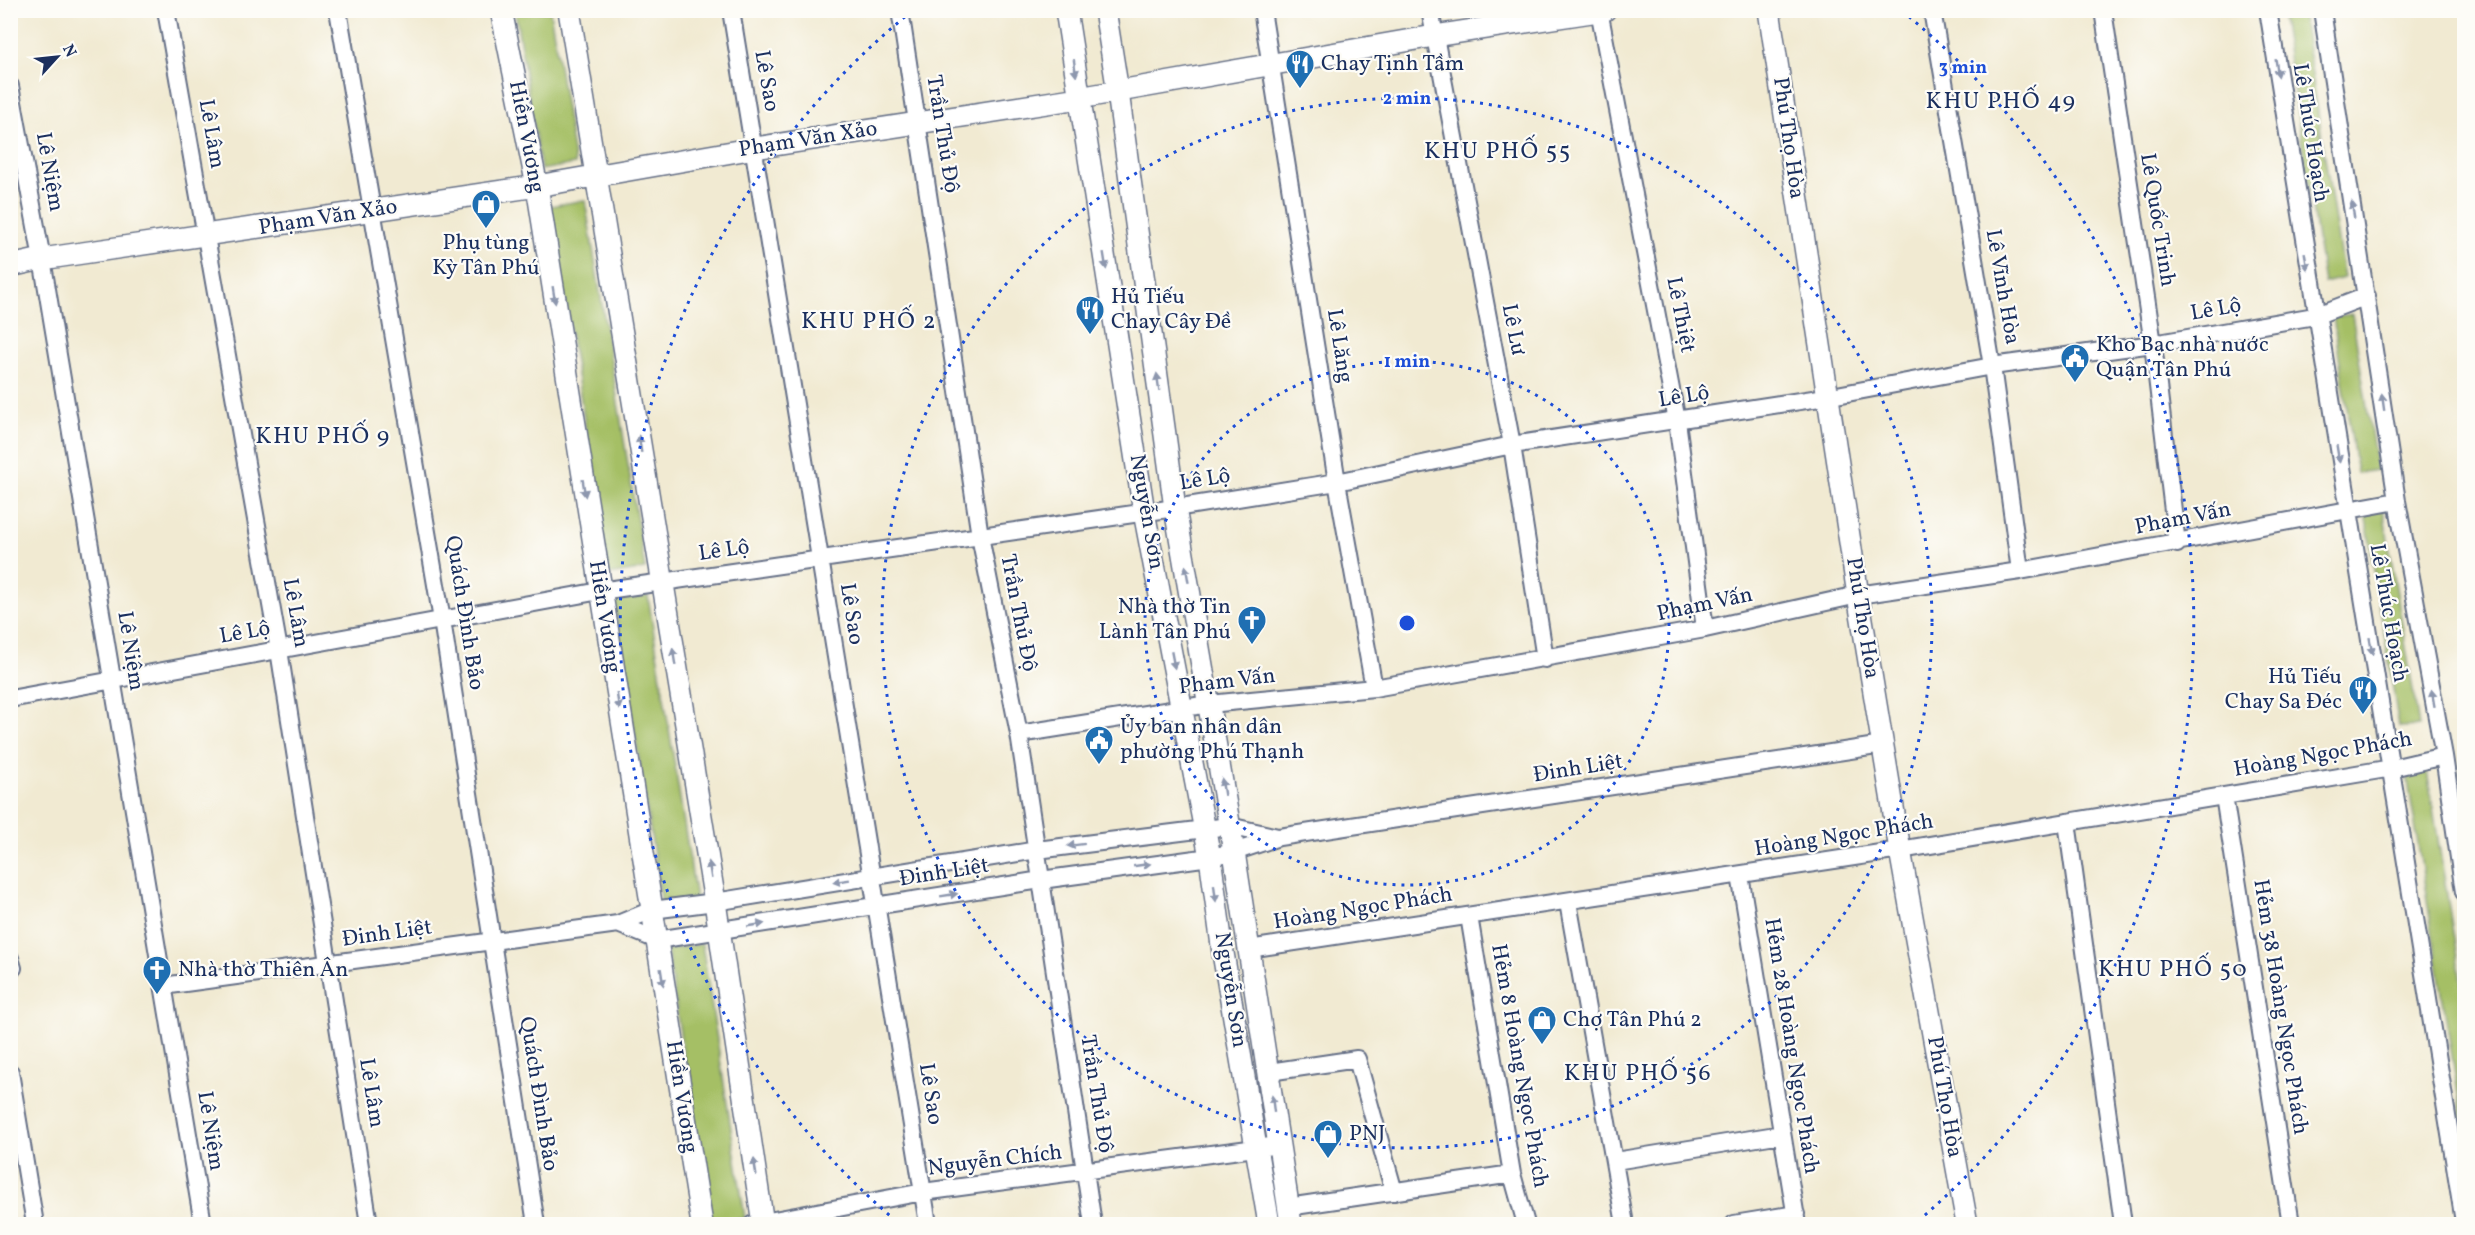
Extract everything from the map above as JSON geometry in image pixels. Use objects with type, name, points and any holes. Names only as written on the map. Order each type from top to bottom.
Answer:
[{"type":"street","name":"Lê Lâm","points":[[166,10],[279,650],[369,1224]]},
{"type":"street","name":"Quách Đình Bảo","points":[[338,10],[442,620],[536,1224]]},
{"type":"street","name":"Hiền Vương","points":[[501,10],[537,186],[702,1224]]},
{"type":"street","points":[[569,10],[598,174],[715,902],[760,1224]]},
{"type":"street","name":"Lê Sao","points":[[731,10],[928,1224]]},
{"type":"street","name":"Trần Thủ Độ","points":[[900,10],[980,537],[1018,734],[1093,1224]]},
{"type":"street","name":"Nguyễn Sơn","points":[[1066,10],[1144,512],[1210,857],[1223,953],[1269,1224]]},
{"type":"street","name":"Nguyễn Sơn","points":[[1105,10],[1175,508],[1234,852],[1290,1216]]},
{"type":"street","name":"Lê Lăng","points":[[1262,10],[1337,482],[1374,688]]},
{"type":"street","name":"Lê Lư","points":[[1430,10],[1512,445],[1545,659]]},
{"type":"street","name":"Phú Thọ Hòa","points":[[1769,10],[1826,397],[1858,595],[1900,850],[1967,1224]]},
{"type":"street","name":"Lê Vĩnh Hòa","points":[[1932,10],[1992,366],[2020,572]]},
{"type":"street","name":"Lê Quốc Trinh","points":[[2103,10],[2152,344],[2177,544]]},
{"type":"street","name":"Lê Thúc Hoạch","points":[[2268,10],[2315,316],[2392,768],[2464,1222]]},
{"type":"street","name":"Lê Thúc Hoạch","points":[[2322,10],[2397,501],[2444,756],[2464,892]]},
{"type":"street","name":"Phạm Văn Xảo","points":[[10,266],[42,259],[537,186],[755,148],[1118,92],[1434,36],[1601,11]]},
{"type":"street","name":"Lê Thiệt","points":[[1601,11],[1677,421],[1705,629]]},
{"type":"street","name":"Lê Niệm","points":[[10,86],[42,259],[203,1224]]},
{"type":"street","name":"Lê Lộ","points":[[10,699],[600,591],[1175,508],[1337,482],[1512,445],[1826,397],[1992,366],[2152,344],[2315,316],[2367,296]]},
{"type":"street","name":"Phạm Vấn","points":[[1018,734],[1209,704],[1374,688],[1705,629],[1858,595],[2020,572],[2397,501]]},
{"type":"street","name":"Đinh Liệt","points":[[618,924],[657,940],[719,932],[1041,880],[1210,857],[1234,852],[1279,837],[1883,745]]},
{"type":"street","name":"Hoàng Ngọc Phách","points":[[1249,949],[1900,850],[2392,768],[2444,756]]},
{"type":"street","name":"Hẻm 38 Hoàng Ngọc Phách","points":[[2224,796],[2291,1224]]},
{"type":"street","points":[[2067,822],[2123,1224]]},
{"type":"street","name":"Đinh Liệt","points":[[163,986],[618,924],[652,910],[715,902],[1036,850],[1229,826],[1279,837]]},
{"type":"street","name":"Hẻm 28 Hoàng Ngọc Phách","points":[[1740,875],[1797,1219]]},
{"type":"street","points":[[1568,902],[1625,1224]]},
{"type":"street","name":"Hẻm 8 Hoàng Ngọc Phách","points":[[1469,916],[1512,1174],[1527,1224]]},
{"type":"street","points":[[1269,1072],[1358,1059],[1394,1192]]},
{"type":"street","points":[[10,1072],[16,1142],[35,1224]]},
{"type":"street","points":[[1615,1161],[1782,1134]]},
{"type":"street","name":"Nguyễn Chích","points":[[760,1224],[923,1192],[1256,1150],[1279,1145]]},
{"type":"street","points":[[1290,1216],[1394,1192],[1512,1174]]},
{"type":"street","points":[[1734,1224],[1797,1219]]},
{"type":"green space","points":[[515,11],[550,11],[575,164],[541,170]]},
{"type":"green space","points":[[2281,11],[2302,11],[2344,278],[2324,283]]},
{"type":"green space","points":[[585,200],[645,569],[609,575],[550,206]]},
{"type":"green space","points":[[2352,314],[2377,470],[2357,473],[2333,317]]},
{"type":"green space","points":[[2383,509],[2419,726],[2399,727],[2365,512]]},
{"type":"green space","points":[[648,596],[696,899],[662,905],[614,601]]},
{"type":"green space","points":[[2427,771],[2464,1000],[2464,1131],[2407,775]]},
{"type":"green space","points":[[702,944],[745,1218],[710,1224],[667,950]]},
{"type":"place","name":"Chay Tịnh Tầm","points":[[1300,90]]},
{"type":"place","name":"Phụ tùng Kỳ Tân Phú","points":[[486,230]]},
{"type":"place","name":"Hủ Tiếu Chay Cây Đề","points":[[1090,336]]},
{"type":"place","name":"Kho Bạc nhà nước Quận Tân Phú","points":[[2075,384]]},
{"type":"place","name":"Nhà thờ Tin Lành Tân Phú","points":[[1252,646]]},
{"type":"place","name":"Hủ Tiếu Chay Sa Đéc","points":[[2363,716]]},
{"type":"place","name":"Ủy ban nhân dân phường Phú Thạnh","points":[[1099,766]]},
{"type":"place","name":"Nhà thờ Thiên Ân","points":[[157,996]]},
{"type":"place","name":"Chợ Tân Phú 2","points":[[1542,1046]]},
{"type":"place","name":"PNJ","points":[[1328,1160]]},
{"type":"district","name":"KHU PHỐ 49","points":[[2001,102]]},
{"type":"district","name":"KHU PHỐ 55","points":[[1498,152]]},
{"type":"district","name":"KHU PHỐ 2","points":[[869,322]]},
{"type":"district","name":"KHU PHỐ 9","points":[[323,437]]},
{"type":"district","name":"KHU PHỐ 50","points":[[2173,970]]},
{"type":"district","name":"KHU PHỐ 56","points":[[1638,1074]]}]
